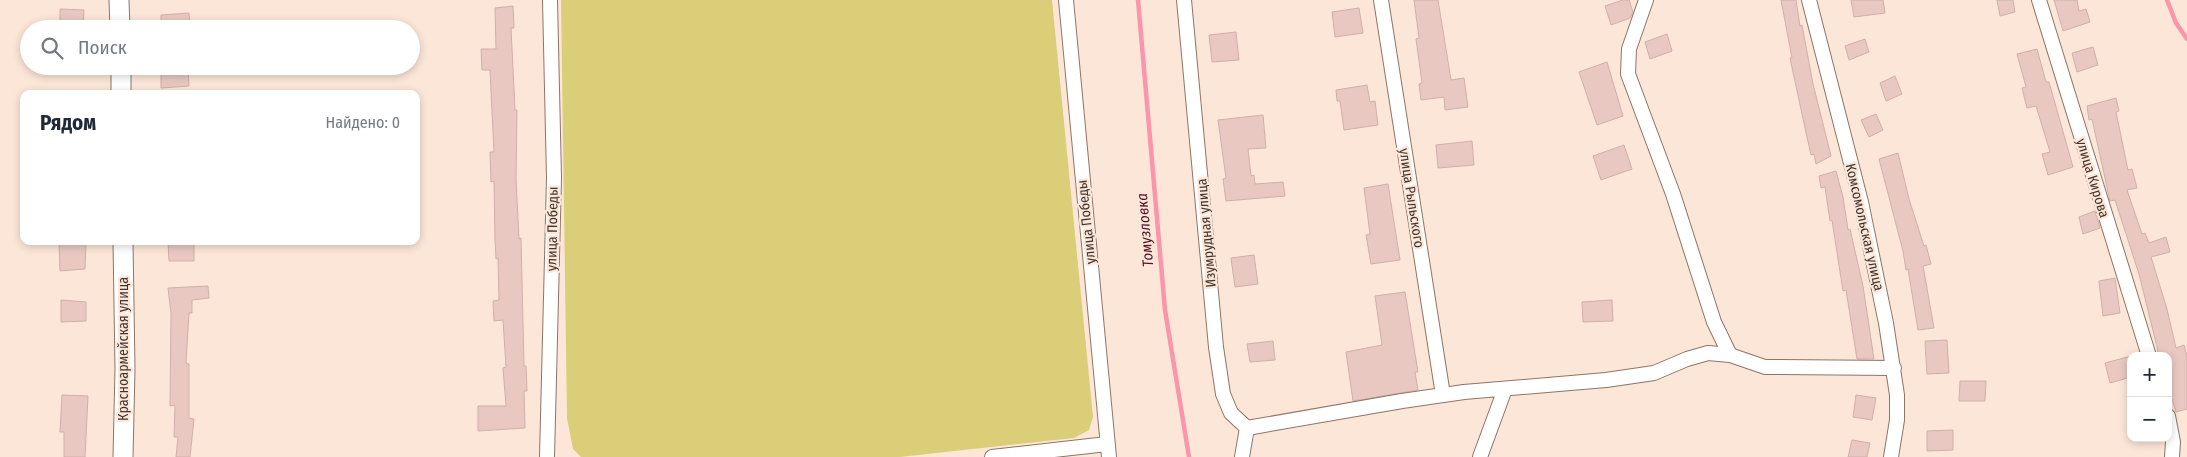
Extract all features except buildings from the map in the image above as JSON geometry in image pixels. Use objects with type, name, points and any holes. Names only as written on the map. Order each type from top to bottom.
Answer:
[{"type":"street","points":[[119,0],[120,20]]},
{"type":"street","name":"улица Победы","points":[[547,457],[554,178],[550,0]]},
{"type":"street","name":"улица Победы","points":[[992,457],[1108,450],[1066,0]]},
{"type":"street","name":"Изумрудная улица","points":[[1184,0],[1216,347],[1223,394],[1231,413],[1247,428]]},
{"type":"street","name":"улица Рыльского","points":[[1382,0],[1443,395]]},
{"type":"street","points":[[1646,0],[1641,20],[1629,49],[1628,74],[1673,194],[1714,322],[1730,355]]},
{"type":"street","name":"Комсомольская улица","points":[[1809,0],[1861,202],[1894,368],[1897,420],[1890,457]]},
{"type":"street","name":"улица Кирова","points":[[2039,0],[2148,352]]},
{"type":"street","points":[[121,75],[121,90]]},
{"type":"street","name":"Красноармейская улица","points":[[123,245],[125,369],[123,457]]},
{"type":"street","points":[[1242,457],[1247,428],[1443,395],[1606,380],[1654,373],[1687,359],[1708,353],[1730,355],[1764,367],[1894,368]]},
{"type":"street","points":[[1480,457],[1505,389]]},
{"type":"street","points":[[2172,437],[2172,457]]},
{"type":"shaded area","points":[[561,0],[1052,0],[1093,417],[1089,430],[1074,438],[900,457],[581,457],[573,449],[567,418]]},
{"type":"waterway","name":"Томузловка","points":[[1138,0],[1165,310],[1189,457]]},
{"type":"waterway","points":[[2167,0],[2176,23],[2187,39]]}]
